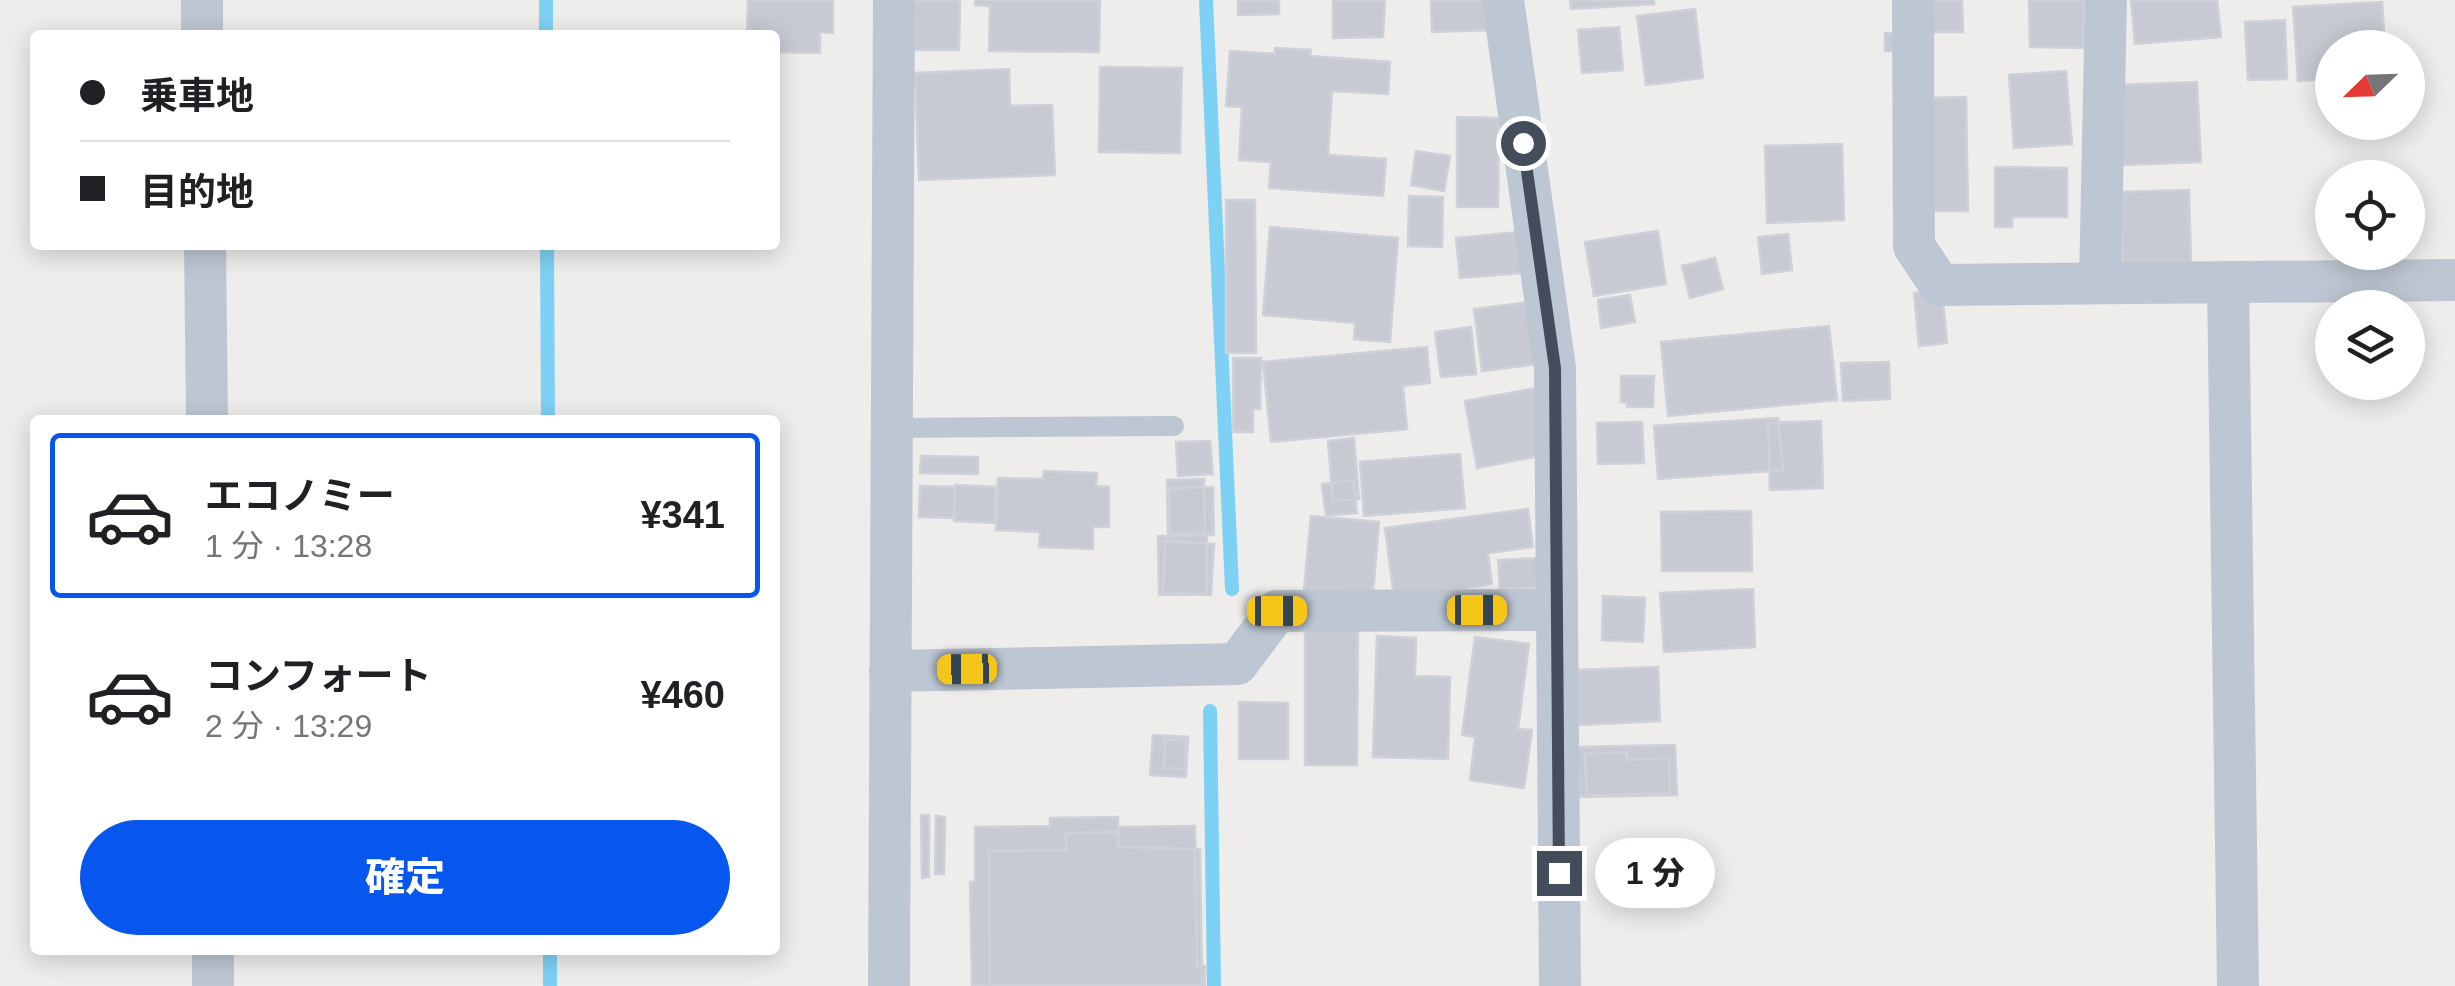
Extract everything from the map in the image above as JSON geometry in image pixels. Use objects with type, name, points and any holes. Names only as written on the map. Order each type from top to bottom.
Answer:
[{"type":"street","points":[[202,0],[202,30]]},
{"type":"street","points":[[888,986],[894,0]]},
{"type":"street","points":[[1503,0],[1555,368],[1560,986]]},
{"type":"street","points":[[1913,0],[1914,246],[1940,285],[2455,280]]},
{"type":"street","points":[[2100,283],[2106,0]]},
{"type":"street","points":[[205,250],[207,415]]},
{"type":"street","points":[[2228,282],[2238,986]]},
{"type":"street","points":[[890,670],[1237,664],[1277,611],[1557,610]]},
{"type":"street","points":[[213,955],[213,986]]},
{"type":"lane","points":[[892,428],[1174,426]]},
{"type":"building","points":[[748,0],[833,0],[833,33],[820,32],[820,53],[780,52],[780,30],[747,30]]},
{"type":"building","points":[[909,0],[960,0],[959,50],[908,50]]},
{"type":"building","points":[[975,0],[1100,0],[1099,52],[989,51],[990,6],[975,5]]},
{"type":"building","points":[[1238,0],[1279,0],[1279,14],[1238,15]]},
{"type":"building","points":[[1333,0],[1385,0],[1383,37],[1333,38]]},
{"type":"building","points":[[1431,0],[1491,0],[1492,30],[1432,32]]},
{"type":"building","points":[[1570,0],[1654,0],[1654,4],[1571,9]]},
{"type":"building","points":[[1925,0],[1962,0],[1963,32],[1925,32]]},
{"type":"building","points":[[2029,0],[2084,0],[2084,48],[2030,47]]},
{"type":"building","points":[[2131,0],[2217,0],[2221,37],[2135,44]]},
{"type":"building","points":[[2382,2],[2384,30],[2315,30],[2315,80],[2298,81],[2293,7]]},
{"type":"building","points":[[1695,9],[1703,78],[1646,85],[1637,16]]},
{"type":"building","points":[[2285,20],[2287,79],[2248,80],[2245,22]]},
{"type":"building","points":[[1619,27],[1623,70],[1582,73],[1578,30]]},
{"type":"building","points":[[1885,33],[1893,33],[1893,51],[1885,51]]},
{"type":"building","points":[[1275,48],[1311,50],[1310,56],[1390,62],[1388,94],[1332,91],[1328,155],[1386,159],[1383,196],[1269,188],[1271,162],[1239,160],[1242,107],[1226,106],[1230,51],[1275,54]]},
{"type":"building","points":[[1100,67],[1182,68],[1180,153],[1099,152]]},
{"type":"building","points":[[1009,69],[1010,106],[1052,105],[1055,175],[919,180],[915,73]]},
{"type":"building","points":[[2066,71],[2072,144],[2014,148],[2009,75]]},
{"type":"building","points":[[2197,82],[2201,162],[2122,165],[2118,85]]},
{"type":"building","points":[[1966,97],[1968,211],[1931,211],[1929,98]]},
{"type":"building","points":[[1457,117],[1499,118],[1498,207],[1457,207]]},
{"type":"building","points":[[1842,144],[1844,220],[1767,223],[1765,146]]},
{"type":"building","points":[[1416,151],[1450,156],[1444,191],[1411,185]]},
{"type":"building","points":[[1995,167],[2067,168],[2067,217],[2012,217],[2012,227],[1995,227]]},
{"type":"building","points":[[2189,190],[2191,262],[2123,265],[2120,192]]},
{"type":"building","points":[[1409,196],[1443,197],[1442,247],[1408,246]]},
{"type":"building","points":[[1226,200],[1255,200],[1256,353],[1226,353]]},
{"type":"building","points":[[1270,227],[1398,238],[1390,342],[1354,339],[1355,323],[1263,315]]},
{"type":"building","points":[[1658,231],[1666,284],[1594,296],[1585,242]]},
{"type":"building","points":[[1518,232],[1522,273],[1460,278],[1456,238]]},
{"type":"building","points":[[1788,234],[1792,270],[1762,274],[1758,237]]},
{"type":"building","points":[[1715,258],[1723,289],[1690,298],[1682,266]]},
{"type":"building","points":[[1942,291],[1947,343],[1919,346],[1914,293]]},
{"type":"building","points":[[1630,295],[1635,322],[1601,328],[1598,300]]},
{"type":"building","points":[[1537,301],[1545,363],[1482,371],[1474,309]]},
{"type":"building","points":[[1829,326],[1837,400],[1668,416],[1661,342]]},
{"type":"building","points":[[1471,327],[1476,374],[1441,377],[1435,332]]},
{"type":"building","points":[[1427,347],[1430,383],[1403,386],[1407,429],[1271,442],[1263,362]]},
{"type":"building","points":[[1233,358],[1261,358],[1260,409],[1253,409],[1253,432],[1233,432]]},
{"type":"building","points":[[1889,362],[1890,399],[1843,401],[1841,363]]},
{"type":"building","points":[[1621,376],[1654,376],[1653,407],[1627,407],[1627,403],[1621,402]]},
{"type":"building","points":[[1537,388],[1549,454],[1477,468],[1465,401]]},
{"type":"building","points":[[1778,418],[1783,470],[1658,479],[1654,426]]},
{"type":"building","points":[[1821,421],[1823,488],[1770,490],[1768,423]]},
{"type":"building","points":[[1642,422],[1644,463],[1598,464],[1597,423]]},
{"type":"building","points":[[1354,438],[1359,499],[1333,501],[1328,441]]},
{"type":"building","points":[[1210,441],[1213,474],[1178,476],[1176,442]]},
{"type":"building","points":[[1460,454],[1465,508],[1364,516],[1360,462]]},
{"type":"building","points":[[921,456],[978,457],[978,474],[920,473]]},
{"type":"building","points":[[1044,471],[1097,473],[1096,486],[1109,487],[1109,527],[1093,527],[1093,549],[1039,547],[1040,532],[996,530],[998,478],[1043,479]]},
{"type":"building","points":[[1204,479],[1205,532],[1168,533],[1167,480]]},
{"type":"building","points":[[1353,480],[1357,513],[1326,516],[1322,484]]},
{"type":"building","points":[[955,485],[996,487],[996,523],[954,521]]},
{"type":"building","points":[[920,486],[955,487],[954,518],[919,517]]},
{"type":"building","points":[[1213,487],[1214,535],[1169,535],[1169,488]]},
{"type":"building","points":[[1528,509],[1533,547],[1488,553],[1492,584],[1394,597],[1385,528]]},
{"type":"building","points":[[1751,511],[1752,571],[1662,571],[1661,512]]},
{"type":"building","points":[[1311,516],[1379,522],[1372,606],[1303,600]]},
{"type":"building","points":[[1207,535],[1207,594],[1159,595],[1158,536]]},
{"type":"building","points":[[1165,541],[1214,544],[1211,595],[1163,593]]},
{"type":"building","points":[[1540,558],[1542,587],[1500,589],[1498,560]]},
{"type":"building","points":[[1753,589],[1755,647],[1664,652],[1660,593]]},
{"type":"building","points":[[1603,596],[1645,598],[1643,642],[1602,640]]},
{"type":"building","points":[[1305,627],[1358,628],[1357,765],[1305,765]]},
{"type":"building","points":[[1377,636],[1416,638],[1415,676],[1450,677],[1448,759],[1373,757]]},
{"type":"building","points":[[1475,637],[1529,644],[1518,729],[1532,730],[1524,788],[1470,780],[1475,737],[1462,735]]},
{"type":"building","points":[[1658,667],[1660,721],[1579,725],[1577,670]]},
{"type":"building","points":[[1239,702],[1288,703],[1288,759],[1239,759]]},
{"type":"building","points":[[1153,735],[1188,737],[1186,777],[1150,775]]},
{"type":"building","points":[[1165,740],[1186,740],[1186,769],[1164,768]]},
{"type":"building","points":[[1675,745],[1677,795],[1579,797],[1577,747]]},
{"type":"building","points":[[1627,752],[1627,760],[1669,758],[1670,793],[1587,796],[1585,754]]},
{"type":"building","points":[[921,815],[929,815],[929,877],[922,878]]},
{"type":"building","points":[[936,816],[945,817],[944,874],[935,874]]},
{"type":"building","points":[[1118,817],[1118,827],[1195,826],[1197,967],[1205,966],[1205,986],[972,986],[970,882],[975,882],[975,827],[1050,826],[1050,818]]},
{"type":"building","points":[[1118,817],[1118,827],[1195,826],[1197,967],[1205,966],[1205,986],[972,986],[970,882],[975,882],[975,827],[1050,826],[1050,818]]},
{"type":"building","points":[[1118,832],[1118,847],[1200,849],[1202,986],[990,986],[989,851],[1066,850],[1066,833]]},
{"type":"waterway","points":[[546,0],[546,30]]},
{"type":"waterway","points":[[1206,0],[1232,589]]},
{"type":"waterway","points":[[547,250],[548,415]]},
{"type":"waterway","points":[[1210,711],[1214,986]]},
{"type":"waterway","points":[[550,955],[550,986]]},
{"type":"route","points":[[1523,143],[1555,368],[1559,873]]}]
